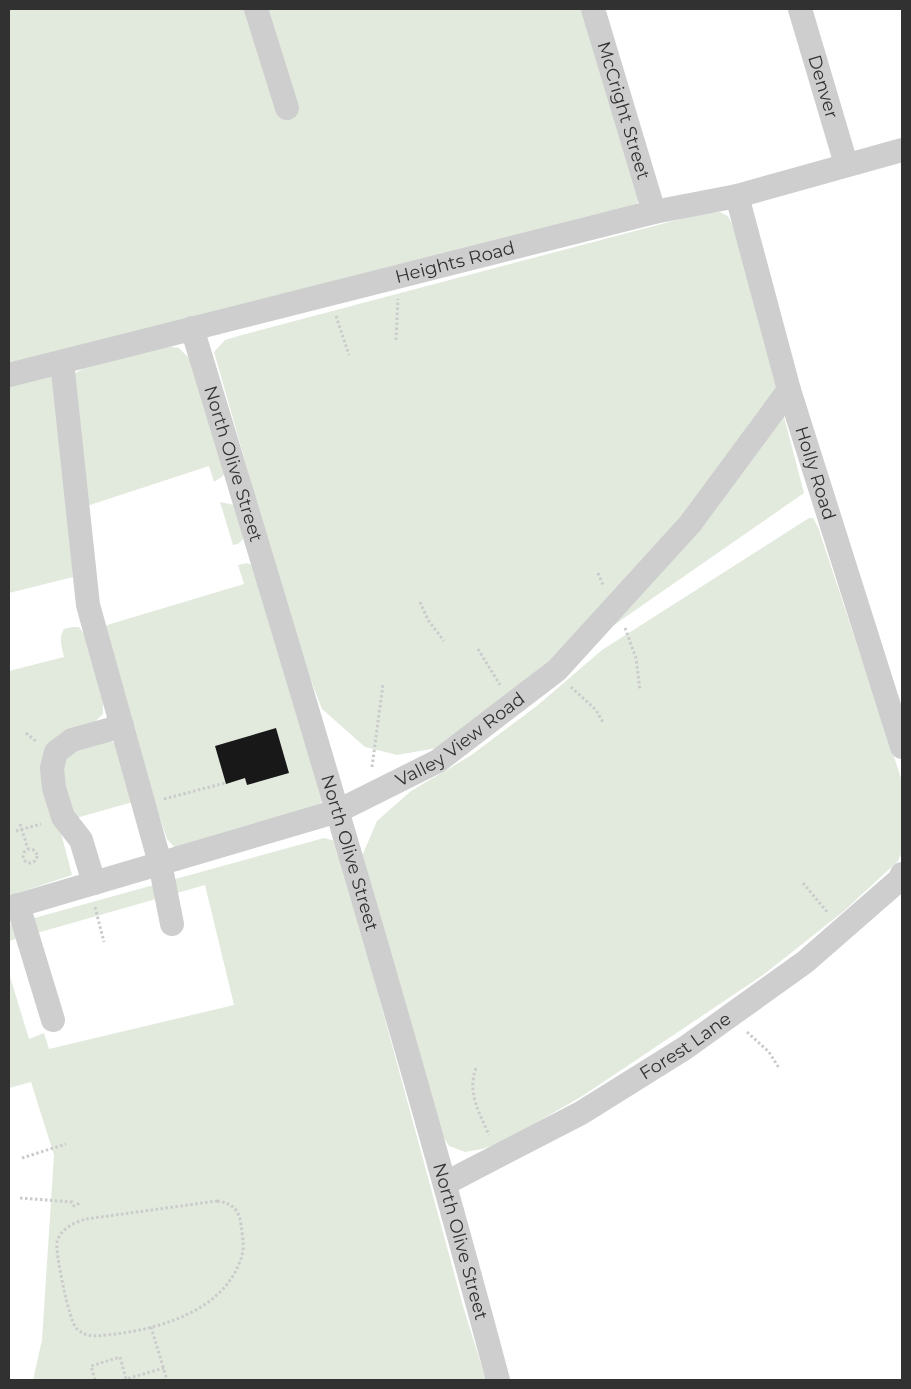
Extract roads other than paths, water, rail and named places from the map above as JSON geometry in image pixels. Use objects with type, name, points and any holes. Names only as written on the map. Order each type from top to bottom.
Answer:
[{"type":"street","points":[[256,9],[287,108]]},
{"type":"street","name":"McCright Street","points":[[593,9],[654,212]]},
{"type":"street","name":"Denver","points":[[800,9],[846,164]]},
{"type":"street","name":"Heights Road","points":[[9,376],[654,212],[737,196],[846,164],[902,150]]},
{"type":"street","name":"Holly Road","points":[[737,196],[789,390],[902,747]]},
{"type":"street","name":"North Olive Street","points":[[192,328],[338,811],[446,1183],[498,1380]]},
{"type":"street","points":[[62,362],[88,605],[160,863],[172,924]]},
{"type":"street","name":"Valley View Road","points":[[14,906],[338,811],[438,761],[557,670],[690,524],[789,390]]},
{"type":"street","points":[[91,883],[80,840],[63,817],[54,788],[52,768],[56,752],[72,740],[122,726]]},
{"type":"street","name":"Forest Lane","points":[[446,1183],[581,1113],[686,1048],[805,962],[899,880],[902,874]]},
{"type":"street","points":[[14,906],[53,1020]]}]
